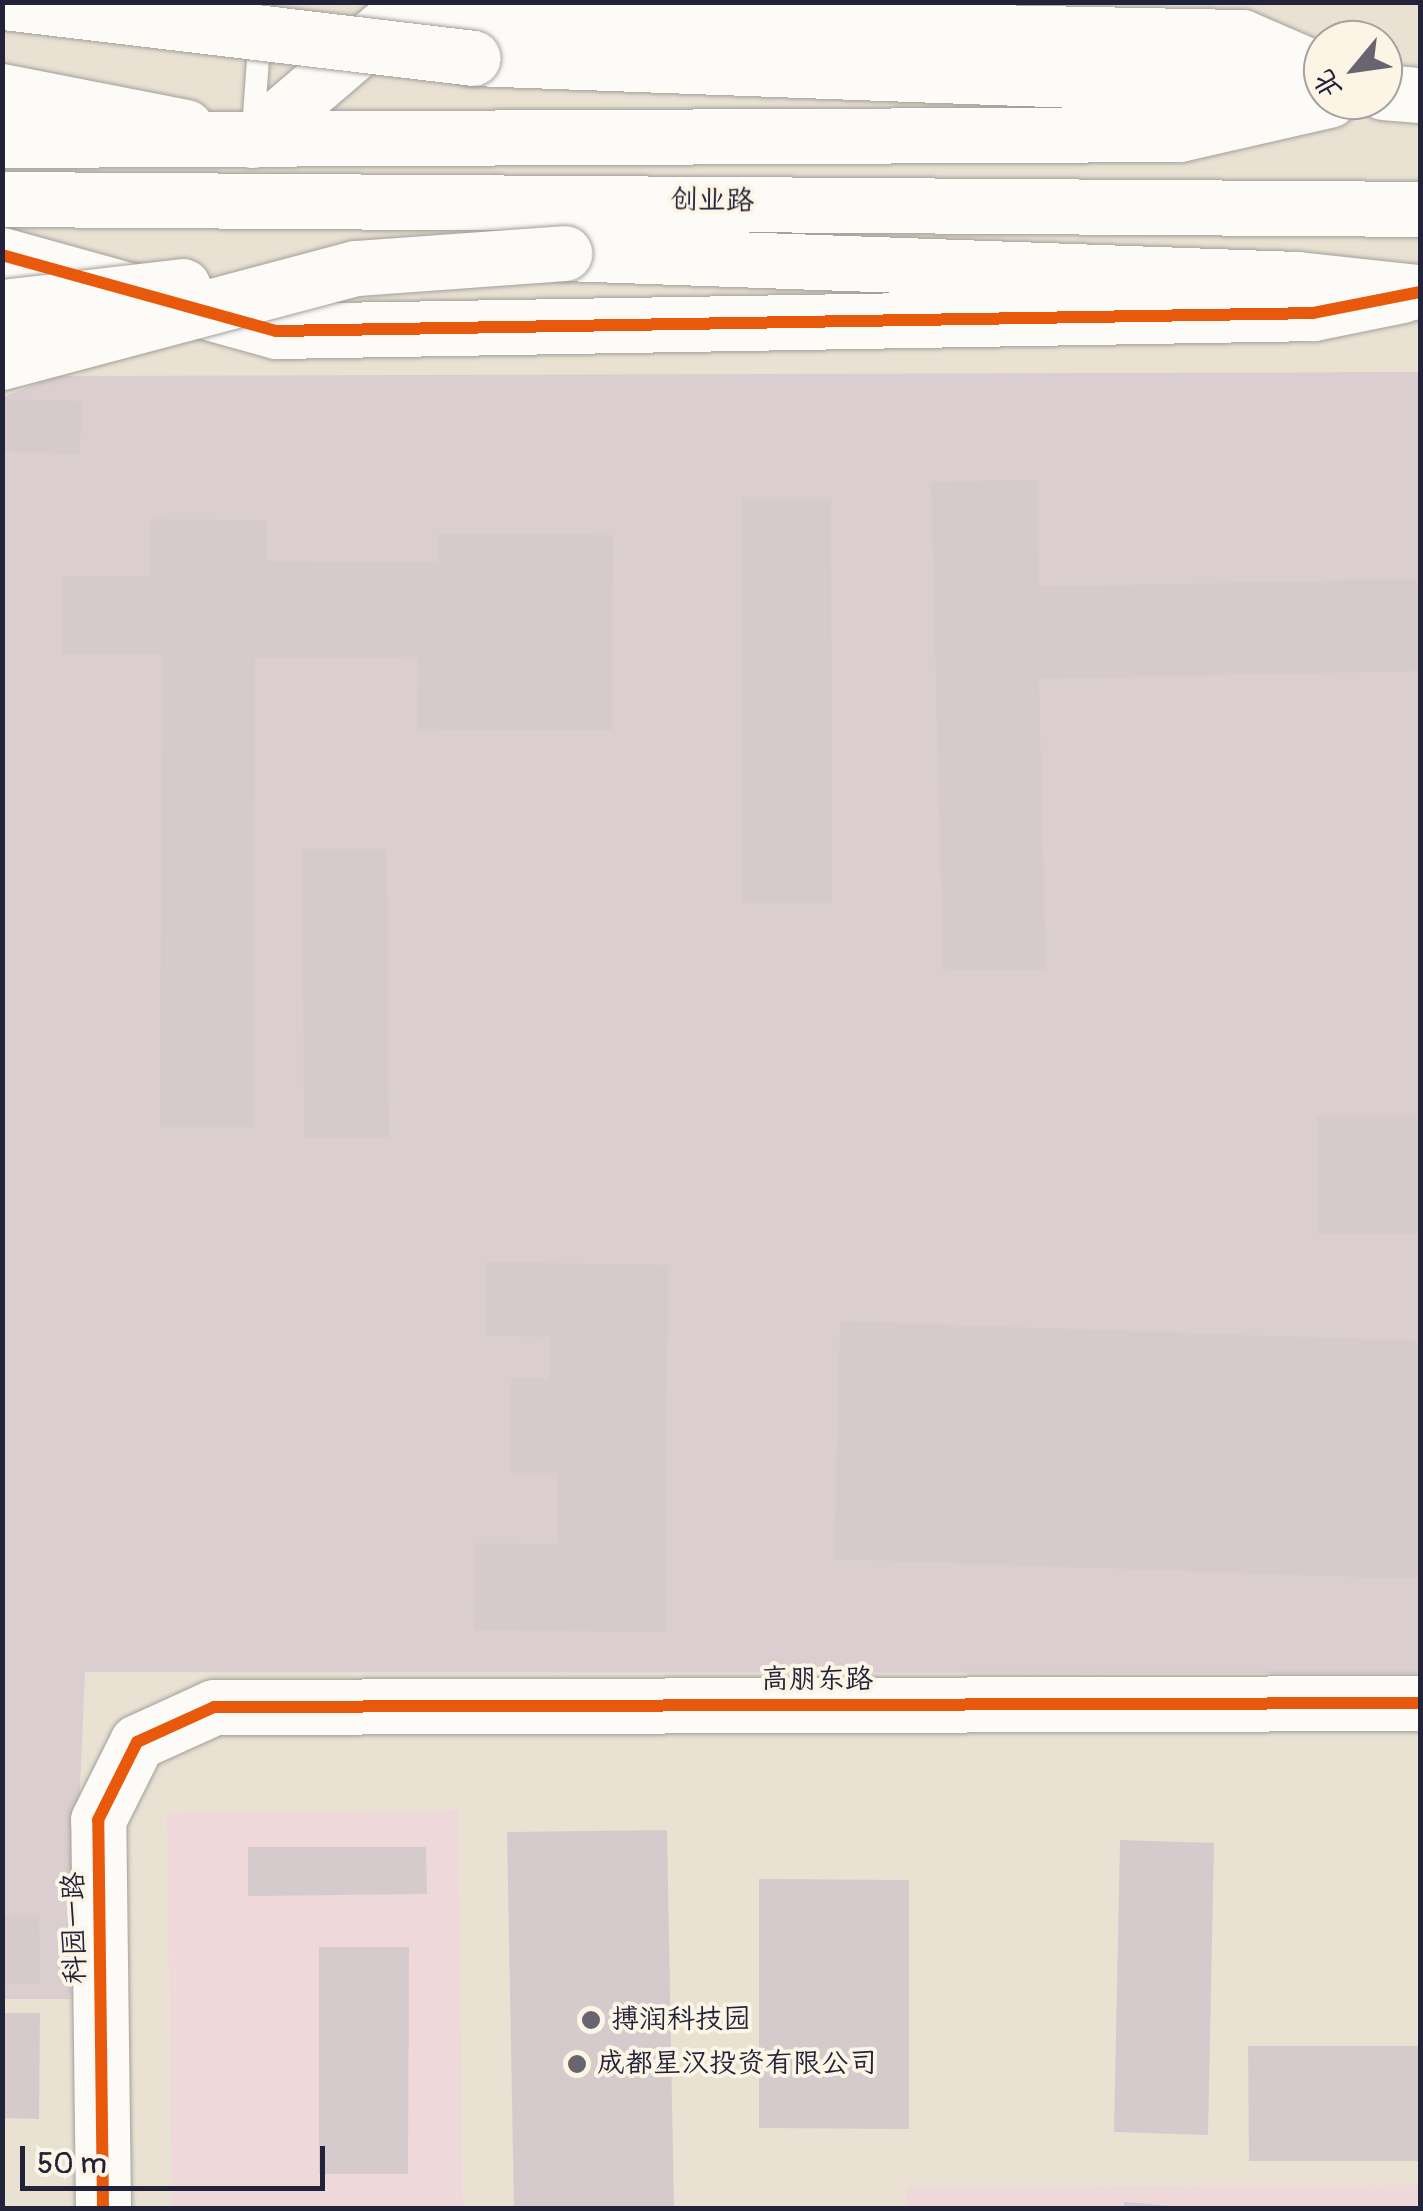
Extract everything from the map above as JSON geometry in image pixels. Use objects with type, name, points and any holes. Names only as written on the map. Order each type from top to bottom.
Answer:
[{"type":"main road","points":[[4,2],[473,58],[1303,89]]},
{"type":"main road","points":[[252,140],[392,20],[1242,38],[1303,64]]},
{"type":"main road","points":[[2,91],[252,140]]},
{"type":"main road","points":[[2,140],[1178,134],[1303,106]]},
{"type":"main road","points":[[2,229],[108,198]]},
{"type":"main road","name":"创业路","points":[[2,199],[1420,209]]},
{"type":"main road","points":[[2,307],[356,268],[564,254],[1296,279],[1419,292]]},
{"type":"main road","points":[[2,256],[276,331],[1313,313],[1419,292]]},
{"type":"main road","points":[[2,362],[356,268]]},
{"type":"main road","name":"高朋东路","points":[[214,1706],[1420,1703]]},
{"type":"main road","name":"科园一路","points":[[103,2208],[98,1820],[136,1742],[214,1706]]},
{"type":"lane","points":[[252,140],[262,2]]},
{"type":"shaded area","points":[[1420,372],[1420,1673],[85,1672],[71,1999],[3,1999],[3,397],[58,376]]},
{"type":"shaded area","points":[[458,1810],[463,2208],[172,2208],[167,1813]]},
{"type":"shaded area","points":[[1420,2185],[1420,2208],[907,2208],[906,2187]]},
{"type":"building","points":[[2,399],[82,401],[80,454],[2,451]]},
{"type":"building","points":[[1037,480],[1039,587],[1420,579],[1420,671],[1039,679],[1046,969],[943,971],[931,482]]},
{"type":"building","points":[[742,499],[831,499],[832,903],[743,903]]},
{"type":"building","points":[[151,519],[267,520],[267,561],[438,563],[438,534],[613,535],[612,730],[417,729],[418,659],[255,658],[253,1127],[160,1127],[162,654],[62,653],[63,576],[151,576]]},
{"type":"building","points":[[302,849],[387,849],[389,1138],[304,1138]]},
{"type":"building","points":[[1317,1115],[1420,1115],[1420,1234],[1318,1234]]},
{"type":"building","points":[[486,1262],[668,1265],[665,1632],[474,1630],[475,1543],[557,1544],[557,1473],[511,1473],[511,1378],[549,1379],[550,1337],[485,1336]]},
{"type":"building","points":[[840,1321],[1420,1341],[1420,1579],[834,1559]]},
{"type":"building","name":"搏润科技园","points":[[667,1830],[674,2208],[514,2208],[507,1832]]},
{"type":"building","points":[[1120,1840],[1214,1843],[1208,2135],[1114,2132]]},
{"type":"building","points":[[248,1847],[426,1847],[427,1894],[248,1896]]},
{"type":"building","points":[[759,1879],[909,1880],[909,2129],[759,2128]]},
{"type":"building","points":[[2,1915],[39,1915],[40,1984],[2,1984]]},
{"type":"building","points":[[319,1947],[409,1947],[408,2174],[319,2174]]},
{"type":"building","points":[[2,2013],[40,2013],[39,2119],[2,2118]]},
{"type":"building","points":[[1248,2046],[1420,2046],[1420,2161],[1249,2161]]},
{"type":"building","points":[[1124,2202],[1173,2206],[1173,2208],[1124,2208]]},
{"type":"cycle path","points":[[2,255],[276,331],[1313,313],[1420,292]]},
{"type":"cycle path","points":[[103,2208],[98,1820],[137,1742],[214,1707],[1420,1703]]},
{"type":"place","name":"搏润科技园","points":[[591,2020]]},
{"type":"place","name":"成都星汉投资有限公司","points":[[577,2064]]}]
